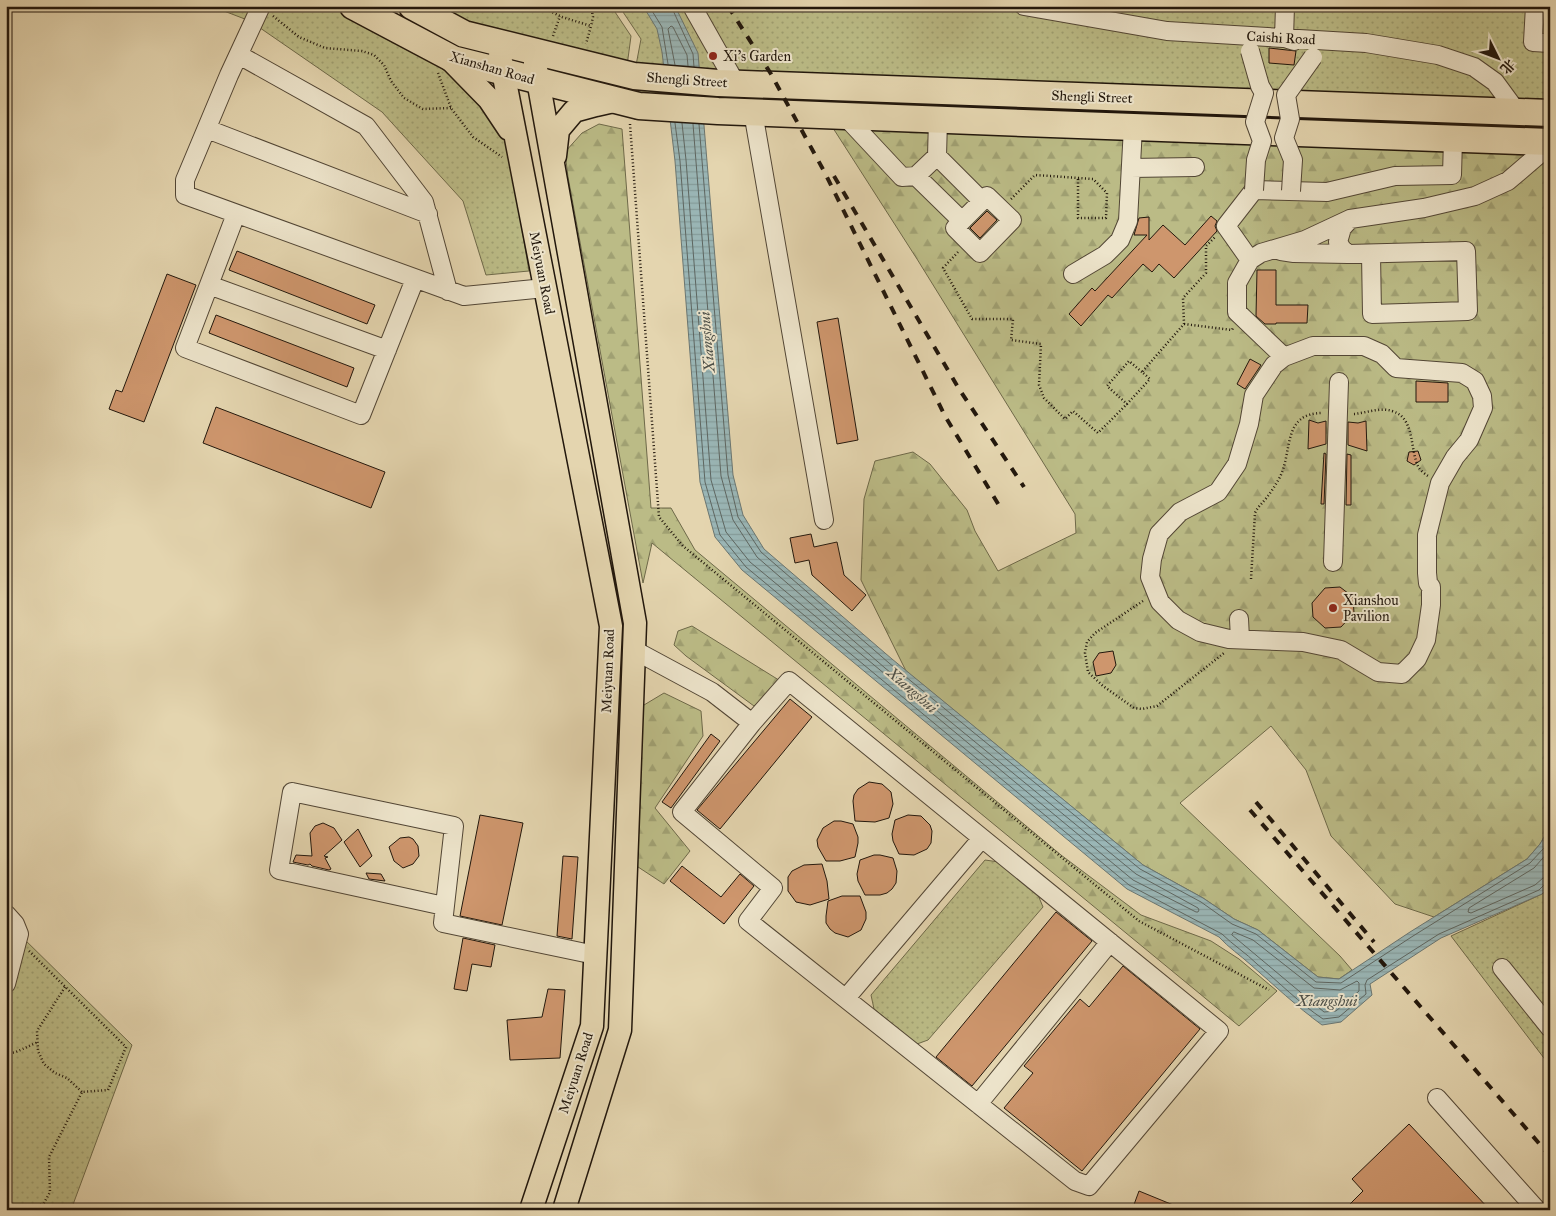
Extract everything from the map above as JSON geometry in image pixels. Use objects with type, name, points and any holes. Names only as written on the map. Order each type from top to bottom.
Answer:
[{"type":"highway","name":"Xianshan Road","points":[[354,6],[442,64],[453,60],[629,103]]},
{"type":"highway","name":"Xianshan Road","points":[[412,6],[464,34],[634,76]]},
{"type":"highway","name":"Shengli Street","points":[[634,76],[727,84],[1550,113]]},
{"type":"highway","name":"Shengli Street","points":[[629,103],[718,111],[1550,144]]},
{"type":"main road","name":"Meiyuan Road","points":[[498,43],[502,73],[611,626],[592,1026],[531,1210]]},
{"type":"main road","name":"Meiyuan Road","points":[[534,51],[537,81],[635,623],[620,1030],[564,1210]]},
{"type":"main road","points":[[442,64],[489,99],[515,139]]},
{"type":"main road","points":[[553,169],[558,130],[574,111],[596,105],[629,103]]},
{"type":"street","points":[[261,6],[185,180],[185,195],[464,296],[545,288]]},
{"type":"street","points":[[692,6],[727,84]]},
{"type":"street","name":"Caishi Road","points":[[1024,6],[1167,31],[1366,43],[1438,54],[1474,67],[1495,82],[1517,112]]},
{"type":"street","points":[[1284,38],[1285,6]]},
{"type":"street","points":[[1535,6],[1533,42],[1550,43]]},
{"type":"street","points":[[1250,260],[1226,226],[1254,190],[1256,160],[1262,141],[1255,122],[1264,93],[1260,86],[1250,51],[1251,42],[1284,38],[1313,46],[1313,57],[1286,95],[1290,119],[1284,138],[1293,160],[1291,191]]},
{"type":"street","points":[[239,55],[366,126],[424,202],[448,291]]},
{"type":"street","points":[[1264,93],[1286,95]]},
{"type":"street","points":[[753,112],[824,520]]},
{"type":"street","points":[[844,115],[902,177],[916,176],[937,156],[938,120]]},
{"type":"street","points":[[1073,274],[1105,255],[1120,240],[1128,221],[1132,127]]},
{"type":"street","points":[[207,129],[428,214]]},
{"type":"street","points":[[1254,190],[1327,192],[1395,176],[1452,174],[1454,139]]},
{"type":"street","points":[[1284,357],[1236,312],[1237,283],[1250,260],[1261,253],[1305,240],[1350,219],[1424,208],[1475,196],[1508,181],[1550,144]]},
{"type":"street","points":[[937,156],[982,201]]},
{"type":"street","points":[[1131,168],[1195,167]]},
{"type":"street","points":[[916,176],[962,221]]},
{"type":"street","points":[[940,200],[960,179]]},
{"type":"street","points":[[988,196],[1001,209],[1012,220],[980,253],[955,228],[988,196]]},
{"type":"street","points":[[236,214],[185,348],[361,415],[415,279]]},
{"type":"street","points":[[1348,254],[1338,242],[1342,228],[1350,219]]},
{"type":"street","points":[[1272,250],[1294,253],[1348,254],[1466,251],[1468,311],[1372,314],[1371,254]]},
{"type":"street","points":[[210,285],[387,350]]},
{"type":"street","points":[[1313,346],[1364,346],[1382,354],[1396,368],[1462,373],[1475,381],[1482,396],[1483,408],[1469,440],[1455,457],[1440,483],[1427,535],[1426,573],[1431,587],[1431,605],[1426,640],[1418,659],[1402,674],[1378,672],[1341,650],[1332,648],[1303,642],[1229,639],[1200,632],[1178,620],[1160,602],[1156,592],[1150,577],[1152,559],[1159,534],[1180,512],[1218,492],[1237,464],[1249,424],[1254,395],[1274,366],[1284,357],[1313,346]]},
{"type":"street","points":[[1334,562],[1339,382]]},
{"type":"street","points":[[1239,619],[1240,639]]},
{"type":"street","points":[[634,650],[712,692],[752,723]]},
{"type":"street","points":[[789,682],[1219,1031],[1089,1186],[1075,1181],[748,921],[773,888],[682,812],[752,723],[789,682]]},
{"type":"street","points":[[444,906],[278,870],[292,792],[454,826],[443,923],[595,955]]},
{"type":"street","points":[[846,998],[982,838]]},
{"type":"street","points":[[6,914],[15,924],[19,934],[6,984]]},
{"type":"street","points":[[978,1104],[1110,942]]},
{"type":"street","points":[[1502,968],[1550,1028]]},
{"type":"street","points":[[1437,1098],[1537,1210]]},
{"type":"path","points":[[261,6],[299,36],[325,48],[362,51],[374,55],[384,65],[391,81],[404,98],[423,109],[451,108]]},
{"type":"path","points":[[540,6],[562,17],[591,26]]},
{"type":"path","points":[[580,63],[593,18],[591,6]]},
{"type":"path","points":[[442,64],[451,108],[472,137],[522,171]]},
{"type":"path","points":[[629,103],[659,516],[683,546],[1139,922],[1269,990]]},
{"type":"path","points":[[1001,209],[1035,175],[1093,179],[1107,193],[1106,218],[1078,218],[1078,178]]},
{"type":"path","points":[[1142,372],[1184,324],[1183,298],[1206,273],[1206,246],[1226,226]]},
{"type":"path","points":[[968,241],[943,268],[972,319],[1013,319],[1011,340],[1041,344],[1039,385],[1044,398],[1065,419],[1072,411],[1098,433],[1127,404],[1150,379],[1129,361],[1107,386],[1127,404]]},
{"type":"path","points":[[1184,324],[1232,330],[1241,316]]},
{"type":"path","points":[[1156,592],[1095,633],[1088,642],[1085,653],[1088,672],[1103,686],[1134,708],[1142,709],[1157,706],[1240,639]]},
{"type":"path","points":[[18,939],[126,1047],[108,1090],[82,1092],[67,1078],[55,1073],[44,1064],[38,1050],[38,1031],[65,987]]},
{"type":"path","points":[[6,1054],[16,1052],[38,1042]]},
{"type":"path","points":[[32,1210],[44,1203],[50,1192],[49,1157],[82,1092]]},
{"type":"green space","points":[[211,6],[335,6],[499,91],[529,271],[486,275],[463,201],[382,112],[250,21]]},
{"type":"green space","points":[[424,6],[611,6],[631,36],[627,66],[463,27]]},
{"type":"green space","points":[[619,6],[1550,6],[1550,113],[1307,105],[1303,166],[1245,162],[1247,103],[798,74],[825,126],[634,119],[630,97],[641,39]]},
{"type":"green space","points":[[824,114],[1550,142],[1550,827],[1540,844],[1527,859],[1434,917],[1395,904],[1331,836],[1306,770],[1271,726],[1180,803],[1340,956],[1352,970],[1339,979],[1318,977],[1258,930],[1234,919],[1203,898],[1143,865],[906,671],[861,580],[864,499],[875,461],[913,452],[930,464],[967,510],[975,531],[998,571],[1076,533],[1075,514],[917,259]]},
{"type":"green space","points":[[599,124],[622,129],[651,508],[671,508],[695,550],[1061,855],[1141,915],[1211,941],[1239,959],[1277,991],[1239,1026],[652,543],[643,583],[565,152],[582,133]]},
{"type":"green space","points":[[692,626],[782,682],[754,706],[674,645],[678,631]]},
{"type":"green space","points":[[664,693],[701,711],[703,736],[655,808],[690,851],[664,884],[632,863],[639,708]]},
{"type":"green space","points":[[985,860],[999,862],[1038,895],[1043,907],[928,1040],[917,1044],[874,1009],[871,995]]},
{"type":"green space","points":[[1550,887],[1550,1066],[1451,936],[1542,894]]},
{"type":"green space","points":[[19,934],[132,1045],[71,1210],[6,1210],[6,984]]},
{"type":"water","name":"Xiangshui","points":[[643,6],[675,6],[698,53],[733,475],[743,515],[764,549],[892,659],[1143,865],[1203,898],[1234,919],[1258,930],[1318,977],[1339,979],[1527,859],[1540,844],[1550,827],[1550,887],[1542,894],[1441,938],[1370,984],[1372,995],[1341,1022],[1322,1025],[1219,937],[1127,889],[742,570],[715,537],[700,482],[675,161],[662,52],[657,29]]},
{"type":"building","points":[[1269,48],[1296,51],[1294,65],[1269,63]]},
{"type":"building","points":[[987,211],[997,220],[980,238],[970,228]]},
{"type":"building","points":[[1211,216],[1217,221],[1215,226],[1217,231],[1174,278],[1159,264],[1152,272],[1143,264],[1112,298],[1108,295],[1081,326],[1069,314],[1092,288],[1095,291],[1147,235],[1134,235],[1139,218],[1149,217],[1149,240],[1163,225],[1185,245]]},
{"type":"building","points":[[237,251],[375,305],[367,324],[229,270]]},
{"type":"building","points":[[1257,270],[1276,270],[1276,305],[1308,305],[1307,323],[1265,324],[1256,316]]},
{"type":"building","points":[[167,274],[196,285],[144,422],[109,409],[116,390],[122,392]]},
{"type":"building","points":[[216,315],[354,368],[347,387],[209,333]]},
{"type":"building","points":[[838,318],[858,440],[837,444],[817,322]]},
{"type":"building","points":[[1250,359],[1261,365],[1245,389],[1237,384]]},
{"type":"building","points":[[1416,381],[1448,383],[1448,402],[1416,402]]},
{"type":"building","points":[[216,407],[385,472],[371,508],[203,443]]},
{"type":"building","points":[[1309,420],[1318,423],[1326,421],[1326,444],[1308,449]]},
{"type":"building","points":[[1366,421],[1367,451],[1348,445],[1348,422],[1358,423]]},
{"type":"building","points":[[1418,451],[1421,460],[1414,465],[1407,461],[1409,452]]},
{"type":"building","points":[[1324,453],[1326,454],[1324,504],[1321,504]]},
{"type":"building","points":[[1347,454],[1351,455],[1351,505],[1346,505]]},
{"type":"building","points":[[811,534],[814,547],[837,542],[844,575],[866,595],[852,611],[812,575],[809,560],[795,563],[790,538]]},
{"type":"building","name":"Xianshou Pavilion","points":[[1340,587],[1353,597],[1354,613],[1341,627],[1325,628],[1313,617],[1312,603],[1325,588]]},
{"type":"building","points":[[1113,651],[1116,665],[1111,673],[1096,676],[1093,662],[1099,653]]},
{"type":"building","points":[[790,699],[812,717],[720,829],[697,810]]},
{"type":"building","points":[[711,734],[720,741],[671,808],[662,802]]},
{"type":"building","points":[[869,782],[882,784],[891,792],[893,804],[889,818],[875,822],[855,821],[854,795],[858,789]]},
{"type":"building","points":[[480,815],[523,823],[502,925],[460,916]]},
{"type":"building","points":[[908,815],[921,816],[930,825],[932,831],[931,843],[927,849],[914,855],[899,854],[893,841],[892,834],[895,820]]},
{"type":"building","points":[[834,821],[853,824],[858,837],[855,857],[840,861],[826,861],[818,847],[817,840],[823,828]]},
{"type":"building","points":[[323,823],[334,828],[342,840],[324,856],[328,857],[325,858],[331,869],[293,862],[296,855],[312,856],[310,833],[315,826]]},
{"type":"building","points":[[358,829],[372,856],[360,867],[344,842]]},
{"type":"building","points":[[409,837],[418,846],[419,856],[413,864],[403,868],[394,861],[389,847],[400,838]]},
{"type":"building","points":[[874,855],[893,858],[897,871],[896,883],[887,893],[865,895],[858,881],[857,874],[860,860]]},
{"type":"building","points":[[563,856],[578,857],[572,939],[557,936]]},
{"type":"building","points":[[822,864],[827,881],[829,899],[810,905],[796,902],[788,891],[788,877],[792,871],[804,865]]},
{"type":"building","points":[[682,866],[721,897],[740,874],[754,886],[724,924],[670,881]]},
{"type":"building","points":[[366,873],[381,874],[385,881],[369,879]]},
{"type":"building","points":[[842,896],[860,896],[866,912],[866,919],[861,930],[848,937],[835,933],[826,923],[828,901]]},
{"type":"building","points":[[1056,912],[1092,941],[972,1086],[936,1057]]},
{"type":"building","points":[[463,938],[495,945],[491,967],[472,964],[467,991],[454,989]]},
{"type":"building","points":[[1123,966],[1200,1029],[1082,1171],[1004,1108],[1033,1073],[1024,1066],[1080,999],[1089,1007]]},
{"type":"building","points":[[548,989],[565,990],[560,1058],[510,1060],[507,1020],[542,1017]]},
{"type":"building","points":[[1409,1124],[1490,1210],[1344,1210],[1363,1191],[1352,1179]]},
{"type":"building","points":[[1139,1191],[1183,1209],[1183,1210],[1132,1210]]},
{"type":"railway","points":[[728,6],[771,74],[825,173],[945,416],[1000,507]]},
{"type":"railway","points":[[834,176],[959,389],[1024,487]]},
{"type":"railway","points":[[1256,802],[1374,942]]},
{"type":"railway","points":[[1250,810],[1550,1156]]},
{"type":"place","name":"Xi's Garden","points":[[713,56]]},
{"type":"place","name":"Xianshou Pavilion","points":[[1333,608]]}]
